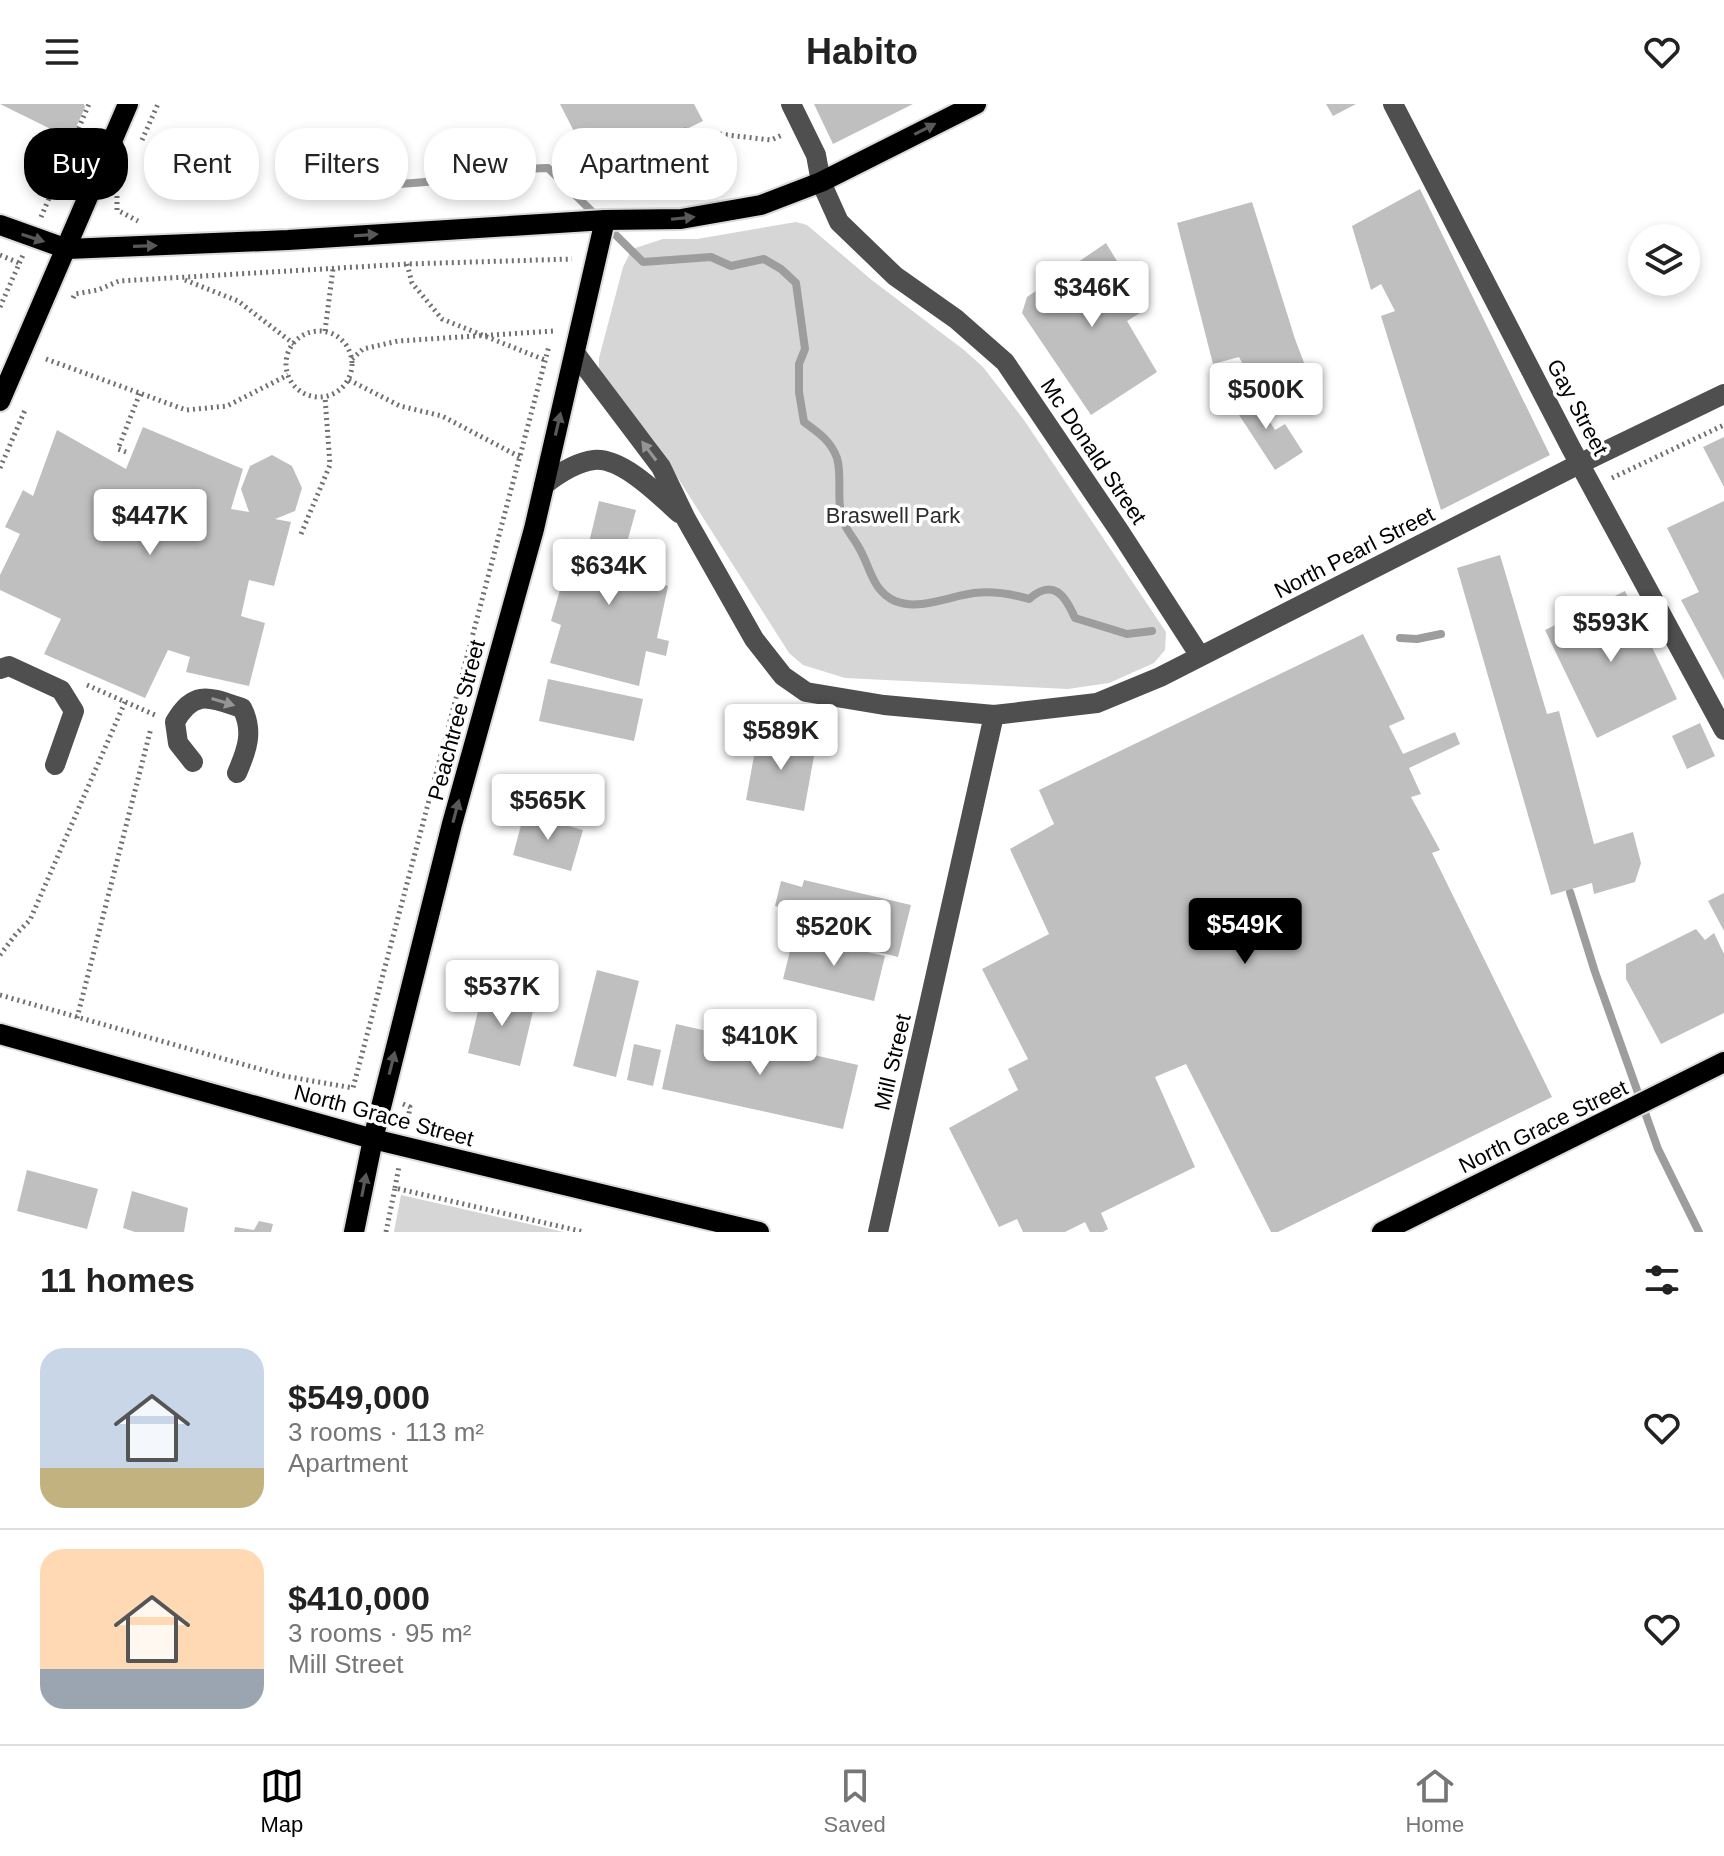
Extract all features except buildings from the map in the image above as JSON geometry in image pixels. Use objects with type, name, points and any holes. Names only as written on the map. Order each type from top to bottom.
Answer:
[{"type":"main road","points":[[0,401],[128,104]]},
{"type":"main road","points":[[0,225],[67,249],[288,240],[605,220],[681,219],[761,205],[821,182],[976,104]]},
{"type":"main road","name":"Peachtree Street","points":[[354,1232],[373,1139],[452,824],[544,485],[605,220]]},
{"type":"main road","name":"North Grace Street","points":[[0,1034],[373,1139],[759,1232]]},
{"type":"main road","name":"North Grace Street","points":[[1382,1232],[1724,1062]]},
{"type":"street","name":"Mc Donald Street","points":[[791,104],[816,155],[821,182],[839,222],[895,276],[956,319],[1005,362],[1200,656]]},
{"type":"street","name":"Gay Street","points":[[1393,104],[1724,730]]},
{"type":"street","points":[[575,353],[661,467],[686,519]]},
{"type":"street","name":"North Pearl Street","points":[[686,519],[754,639],[783,676],[806,692],[884,705],[994,715],[1097,703],[1160,677],[1581,463],[1724,394]]},
{"type":"street","points":[[544,485],[562,471],[580,464],[596,459],[611,462],[646,483],[686,519]]},
{"type":"street","points":[[0,669],[9,666],[61,690],[74,711],[55,765]]},
{"type":"street","points":[[193,762],[178,743],[175,722],[182,709],[194,700],[207,697],[242,708],[250,722],[249,743],[237,773]]},
{"type":"street","name":"Mill Street","points":[[878,1232],[994,715]]},
{"type":"path","points":[[45,208],[89,104]]},
{"type":"path","points":[[140,144],[158,104]]},
{"type":"path","points":[[737,136],[771,140],[790,132]]},
{"type":"path","points":[[116,200],[117,210],[148,224]]},
{"type":"path","points":[[0,255],[19,263]]},
{"type":"path","points":[[69,307],[75,294],[98,290],[119,281],[572,257],[569,272]]},
{"type":"path","points":[[407,264],[412,283],[442,319],[545,360]]},
{"type":"path","points":[[325,331],[333,269]]},
{"type":"path","points":[[0,307],[15,270]]},
{"type":"path","points":[[185,279],[238,301],[294,344]]},
{"type":"path","points":[[0,995],[284,1076],[353,1088],[558,316]]},
{"type":"path","points":[[325,331],[340,339],[352,359],[349,380],[336,393],[325,397],[307,395],[288,375],[286,363],[294,344],[302,336],[325,331]]},
{"type":"path","points":[[352,359],[363,349],[379,343],[554,331]]},
{"type":"path","points":[[40,372],[52,346]]},
{"type":"path","points":[[46,359],[186,410],[227,406],[288,375]]},
{"type":"path","points":[[349,380],[400,406],[442,416],[520,457]]},
{"type":"path","points":[[126,452],[118,449],[140,393]]},
{"type":"path","points":[[301,534],[330,465],[325,397]]},
{"type":"path","points":[[0,468],[29,400]]},
{"type":"path","points":[[1611,478],[1724,425]]},
{"type":"path","points":[[0,955],[30,920],[125,702]]},
{"type":"path","points":[[77,1018],[155,715]]},
{"type":"path","points":[[386,1232],[395,1188],[584,1232]]},
{"type":"green space","name":"Braswell Park","points":[[796,222],[807,225],[983,367],[1024,420],[1166,632],[1165,650],[1154,663],[1109,683],[1068,689],[845,678],[803,665],[789,653],[655,442],[599,371],[599,358],[623,267],[632,249],[663,239],[697,239]]},
{"type":"green space","points":[[401,1195],[564,1232],[394,1232]]},
{"type":"waterway","points":[[408,183],[548,168],[643,262],[711,257],[731,266],[764,259],[781,269],[796,283],[805,349],[799,364],[799,392],[804,422],[824,437],[837,458],[842,518],[872,576],[887,596],[904,604],[914,604],[981,592],[1029,599],[1037,593],[1051,590],[1062,596],[1075,618],[1127,634],[1152,631]]},
{"type":"waterway","points":[[1400,638],[1417,639],[1441,634]]},
{"type":"waterway","points":[[1570,892],[1658,1149],[1699,1232]]}]
